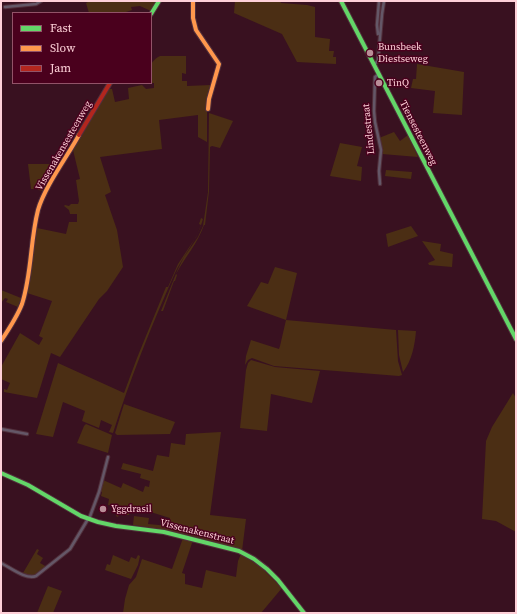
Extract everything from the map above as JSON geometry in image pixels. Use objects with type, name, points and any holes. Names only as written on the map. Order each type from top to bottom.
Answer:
[{"type":"street","points":[[5,7],[36,4],[41,1]]},
{"type":"street","points":[[152,12],[159,1]]},
{"type":"street","points":[[192,1],[193,18],[196,30],[219,64],[209,99],[208,109]]},
{"type":"street","name":"Tiensesteenweg","points":[[341,1],[516,339]]},
{"type":"street","points":[[379,1],[377,27],[380,36]]},
{"type":"street","points":[[374,65],[378,61],[384,1]]},
{"type":"street","name":"Lindestraat","points":[[379,74],[375,77],[374,106],[375,122],[381,150],[379,171],[380,184]]},
{"type":"street","name":"Vissenakensesteenweg","points":[[1,341],[20,307],[25,292],[37,213],[43,197],[109,84]]},
{"type":"street","points":[[1,429],[27,434]]},
{"type":"street","points":[[1,563],[26,576],[32,577],[36,576],[70,549],[88,519],[99,492],[108,457]]},
{"type":"street","name":"Vissenakenstraat","points":[[1,473],[28,485],[74,513],[88,519],[110,525],[164,532],[239,551],[254,559],[267,569],[278,580],[304,613]]},
{"type":"shaded area","points":[[90,1],[156,2],[151,11],[140,6],[131,7],[132,10],[126,12],[89,12],[86,3]]},
{"type":"shaded area","points":[[235,1],[280,1],[281,3],[315,7],[315,37],[330,39],[329,51],[334,51],[333,57],[336,57],[336,64],[297,62],[282,34],[234,13]]},
{"type":"shaded area","points":[[160,56],[186,56],[186,74],[182,73],[182,81],[187,81],[187,86],[211,85],[207,106],[207,142],[198,137],[198,115],[159,120],[162,149],[100,157],[111,192],[105,195],[117,230],[123,267],[107,291],[99,299],[60,357],[51,353],[37,398],[4,392],[4,389],[7,390],[10,383],[1,379],[1,367],[20,333],[39,345],[43,338],[39,336],[52,301],[27,293],[37,228],[66,234],[69,222],[77,222],[77,214],[70,214],[69,210],[64,206],[78,204],[79,201],[76,180],[80,179],[73,150],[109,89],[112,89],[115,102],[129,99],[128,88],[142,85],[146,89],[154,88],[154,83],[152,83],[153,61]]},
{"type":"shaded area","points":[[417,64],[464,72],[462,115],[433,113],[435,91],[411,88],[413,79],[416,79]]},
{"type":"shaded area","points":[[209,113],[233,121],[220,148],[210,147],[209,191],[205,225],[195,244],[176,274],[175,281],[163,311],[161,311],[178,269],[184,257],[198,237],[203,226],[208,192]]},
{"type":"shaded area","points":[[394,132],[400,141],[408,135],[418,157],[382,154],[379,138]]},
{"type":"shaded area","points":[[340,143],[362,147],[357,166],[362,167],[361,181],[330,176]]},
{"type":"shaded area","points":[[28,164],[59,164],[44,191],[38,190],[38,187],[31,189]]},
{"type":"shaded area","points":[[386,170],[412,172],[411,179],[385,176]]},
{"type":"shaded area","points":[[201,218],[203,219],[201,225],[199,224]]},
{"type":"shaded area","points":[[411,226],[418,236],[388,247],[386,234]]},
{"type":"shaded area","points":[[195,239],[174,275],[157,314],[113,433],[109,432],[112,425],[101,420],[99,428],[82,421],[85,411],[63,402],[53,437],[36,434],[58,363],[124,393],[166,287],[168,287],[178,264]]},
{"type":"shaded area","points":[[422,241],[441,244],[440,251],[453,254],[452,267],[429,265],[428,263],[435,260]]},
{"type":"shaded area","points":[[275,267],[297,273],[286,320],[247,306],[261,282],[268,284]]},
{"type":"shaded area","points":[[1,290],[21,298],[18,307],[6,302],[8,299],[5,298],[1,303]]},
{"type":"shaded area","points":[[286,320],[396,330],[398,361],[402,375],[399,376],[274,366],[252,358],[248,360],[245,365],[251,340],[279,349]]},
{"type":"shaded area","points":[[398,330],[416,331],[411,358],[403,372],[399,355]]},
{"type":"shaded area","points":[[251,360],[275,367],[320,371],[312,403],[271,394],[267,431],[240,428],[246,370],[248,363]]},
{"type":"shaded area","points":[[513,393],[516,398],[516,532],[496,521],[482,519],[486,441],[492,427]]},
{"type":"shaded area","points":[[124,404],[175,422],[170,434],[117,435],[115,433]]},
{"type":"shaded area","points":[[86,424],[112,435],[108,453],[77,443]]},
{"type":"shaded area","points":[[221,432],[210,515],[246,519],[242,551],[188,535],[133,525],[134,516],[149,518],[148,524],[169,526],[170,518],[131,506],[129,515],[119,515],[118,517],[116,516],[118,507],[108,505],[109,499],[101,496],[102,492],[100,491],[103,480],[121,488],[123,483],[143,492],[145,486],[149,487],[150,481],[140,478],[141,474],[121,469],[123,463],[153,471],[157,455],[169,457],[171,443],[185,445],[186,434]]},
{"type":"shaded area","points":[[183,538],[193,540],[182,573],[185,574],[185,584],[202,588],[206,570],[236,577],[238,561],[241,554],[261,567],[282,588],[261,613],[123,613],[129,585],[136,577],[142,559],[172,569]]},
{"type":"shaded area","points":[[37,549],[39,550],[37,554],[43,558],[40,563],[47,567],[41,572],[33,575],[23,573]]},
{"type":"shaded area","points":[[113,555],[129,562],[131,557],[136,559],[138,555],[140,556],[138,565],[131,579],[105,570],[107,564],[110,565]]},
{"type":"shaded area","points":[[48,586],[62,591],[53,613],[37,613]]},
{"type":"traffic: fast","points":[[152,12],[159,1]]},
{"type":"traffic: fast","points":[[341,1],[516,339]]},
{"type":"traffic: fast","points":[[1,473],[28,485],[81,516],[98,522],[116,526],[164,532],[239,551],[254,559],[267,569],[278,580],[304,613]]},
{"type":"traffic: slow","points":[[193,1],[193,18],[196,30],[219,64],[209,99],[208,109]]},
{"type":"traffic: slow","points":[[1,341],[22,304],[28,281],[35,222],[41,201],[79,135]]},
{"type":"traffic: jam","points":[[79,135],[109,84]]},
{"type":"place","name":"Bunsbeek Diestseweg","points":[[370,53]]},
{"type":"place","name":"TinQ","points":[[379,83]]},
{"type":"place","name":"Yggdrasil","points":[[103,509]]}]
